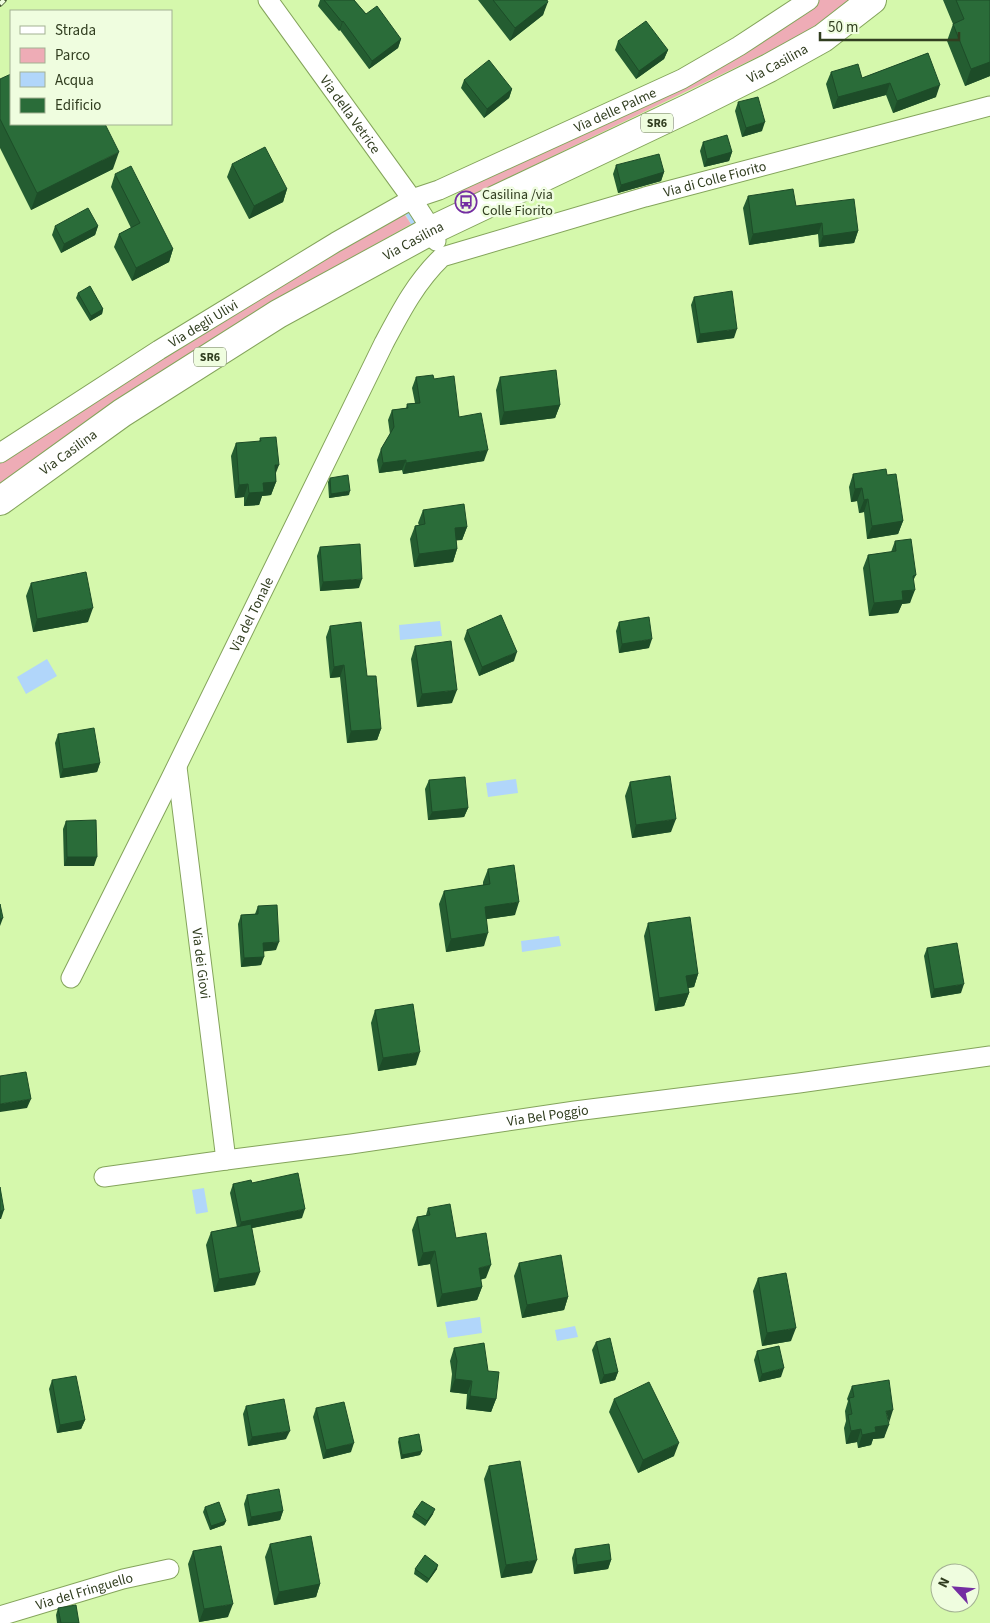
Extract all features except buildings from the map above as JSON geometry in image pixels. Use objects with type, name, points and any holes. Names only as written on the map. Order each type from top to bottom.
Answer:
[{"type":"main road","name":"Via Casilina","points":[[0,501],[122,413],[278,314],[432,230],[763,72],[823,38],[872,0]]},
{"type":"street","name":"Via della Vetrice","points":[[268,0],[412,199],[432,230],[442,257]]},
{"type":"street","name":"Via delle Palme","points":[[412,199],[439,190],[672,84],[739,46],[809,0]]},
{"type":"street","name":"Via di Colle Fiorito","points":[[442,257],[645,197],[990,106]]},
{"type":"street","name":"Via degli Ulivi","points":[[0,453],[167,345],[336,242],[412,199]]},
{"type":"street","name":"Via del Tonale","points":[[72,978],[384,343],[415,286],[442,257]]},
{"type":"street","name":"Via dei Giovi","points":[[177,767],[226,1160]]},
{"type":"street","name":"Via Bel Poggio","points":[[104,1177],[351,1144],[575,1111],[799,1083],[990,1056]]},
{"type":"street","name":"Via del Fringuello","points":[[0,1616],[124,1579],[169,1569]]},
{"type":"green space","points":[[816,0],[853,0],[805,34],[464,199],[459,188]]},
{"type":"green space","points":[[403,212],[411,224],[296,289],[117,403],[0,483],[0,461],[74,412]]},
{"type":"water","points":[[440,621],[442,636],[400,640],[399,625]]},
{"type":"water","points":[[47,659],[57,676],[26,694],[17,677]]},
{"type":"water","points":[[516,779],[518,793],[488,797],[486,783]]},
{"type":"water","points":[[559,936],[561,946],[522,952],[521,941]]},
{"type":"water","points":[[204,1188],[208,1212],[196,1214],[192,1190]]},
{"type":"water","points":[[480,1317],[482,1333],[448,1338],[445,1322]]},
{"type":"water","points":[[575,1326],[578,1337],[557,1341],[555,1330]]},
{"type":"waterway","points":[[406,210],[413,222]]},
{"type":"railway","points":[[0,4],[4,0]]},
{"type":"place","name":"Casilina /via Colle Fiorito","points":[[466,202]]}]
